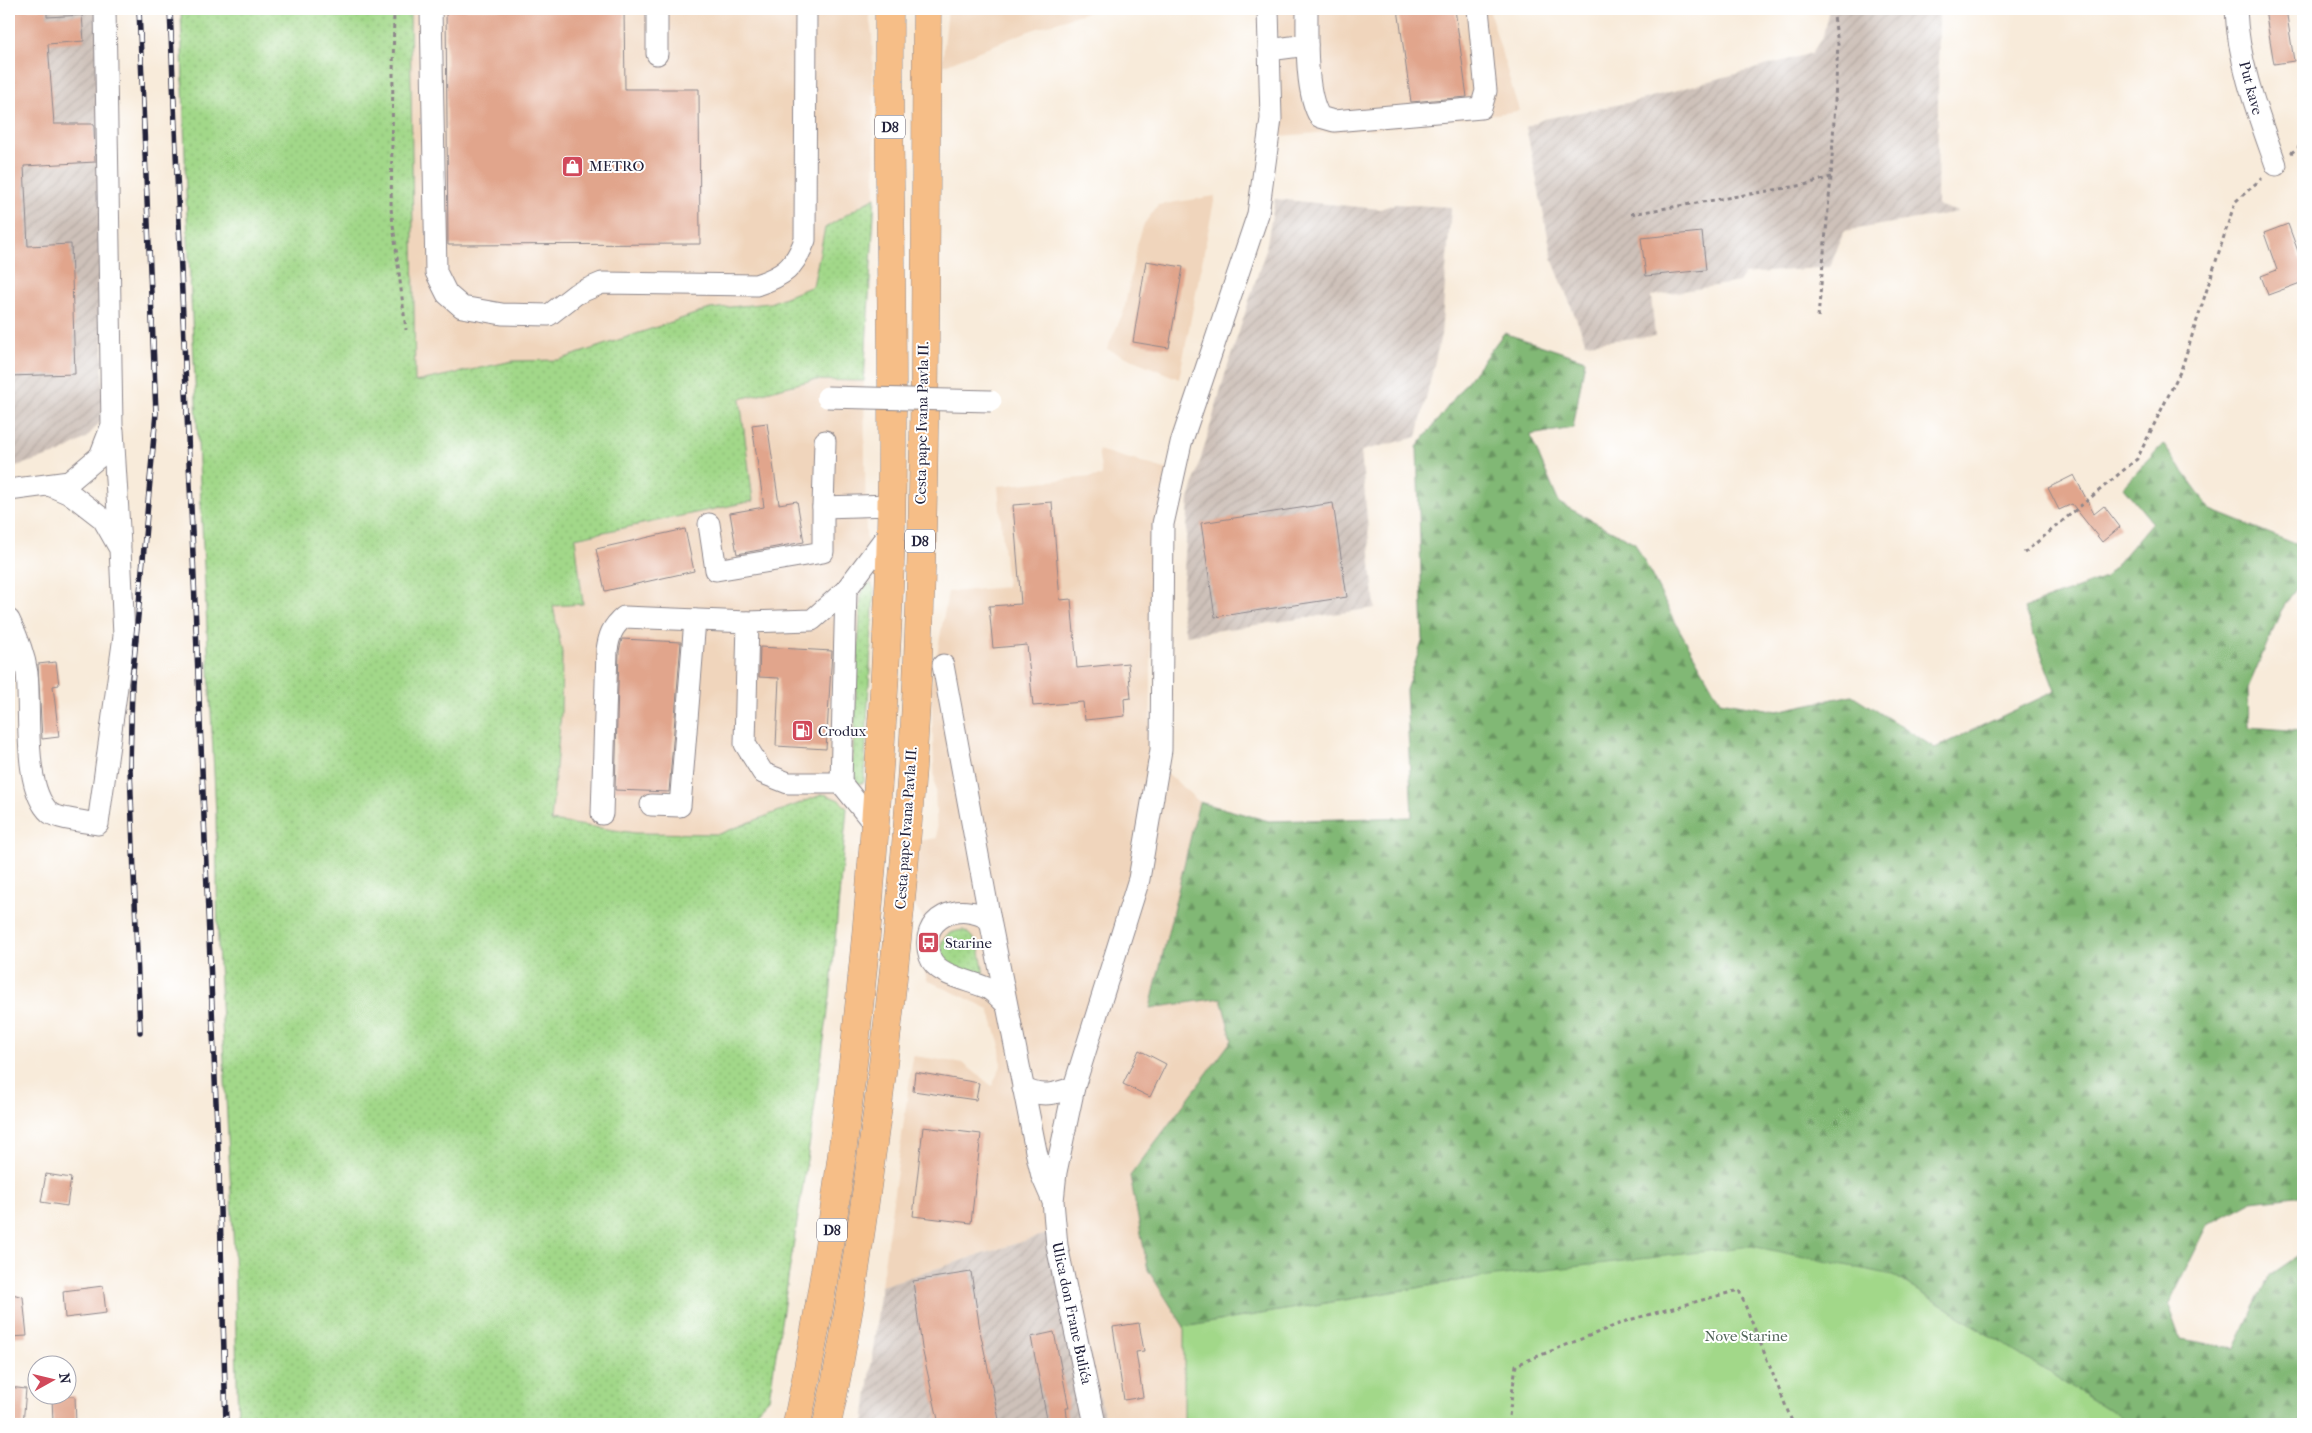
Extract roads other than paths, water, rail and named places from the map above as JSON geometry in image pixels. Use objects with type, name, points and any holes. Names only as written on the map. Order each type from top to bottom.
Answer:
[{"type":"highway","name":"Cesta pape Ivana Pavla II.","points":[[797,1424],[811,1357],[836,1203],[857,1035],[875,825],[886,657],[891,518],[889,9]]},
{"type":"highway","name":"Cesta pape Ivana Pavla II.","points":[[827,1424],[840,1362],[865,1205],[885,1047],[908,832],[918,658],[927,9]]},
{"type":"street","points":[[9,620],[22,646],[27,674],[32,778],[38,799],[52,814],[98,824],[124,636],[112,425],[105,9]]},
{"type":"street","points":[[432,9],[436,272],[447,294],[462,308],[502,314],[549,314],[576,294],[602,283],[756,285],[777,278],[797,261],[805,240],[806,230],[806,9]]},
{"type":"street","points":[[657,9],[657,54]]},
{"type":"street","points":[[1053,1201],[1058,1162],[1074,1087],[1139,879],[1161,750],[1164,524],[1181,443],[1258,214],[1271,119],[1268,9]]},
{"type":"street","points":[[1307,9],[1307,45],[1314,108],[1320,117],[1334,122],[1481,108],[1486,91],[1478,9]]},
{"type":"street","name":"Put kave","points":[[2236,9],[2248,86],[2276,165]]},
{"type":"street","points":[[1269,50],[1307,45]]},
{"type":"street","points":[[827,397],[991,400]]},
{"type":"street","points":[[9,490],[69,482],[100,456],[112,425]]},
{"type":"street","points":[[709,524],[716,570],[823,552],[825,441]]},
{"type":"street","points":[[49,485],[72,495],[103,519],[120,549]]},
{"type":"street","points":[[602,814],[609,634],[624,618],[748,622],[812,620],[846,590],[891,518],[823,508]]},
{"type":"street","points":[[846,590],[841,783],[875,825]]},
{"type":"street","points":[[651,805],[680,806],[695,620]]},
{"type":"street","points":[[748,622],[745,744],[763,773],[788,783],[841,783]]},
{"type":"street","points":[[944,665],[990,920],[1023,1088],[1042,1176],[1053,1201]]},
{"type":"street","points":[[990,920],[979,913],[964,911],[952,911],[939,918],[932,928],[929,943],[930,957],[938,969],[989,990],[1006,1004]]},
{"type":"street","points":[[1023,1088],[1033,1094],[1046,1094],[1074,1087]]},
{"type":"street","name":"Ulica don Frane Bulića","points":[[1053,1201],[1057,1246],[1095,1424]]},
{"type":"railway","points":[[139,9],[156,413],[132,683],[130,768],[140,1032]]},
{"type":"railway","points":[[170,9],[219,1173],[226,1424]]},
{"type":"place","name":"METRO","points":[[573,166]]},
{"type":"place","name":"Crodux","points":[[802,731]]},
{"type":"place","name":"Starine","points":[[929,943]]},
{"type":"park label","name":"Nove Starine","points":[[1746,1336]]}]
